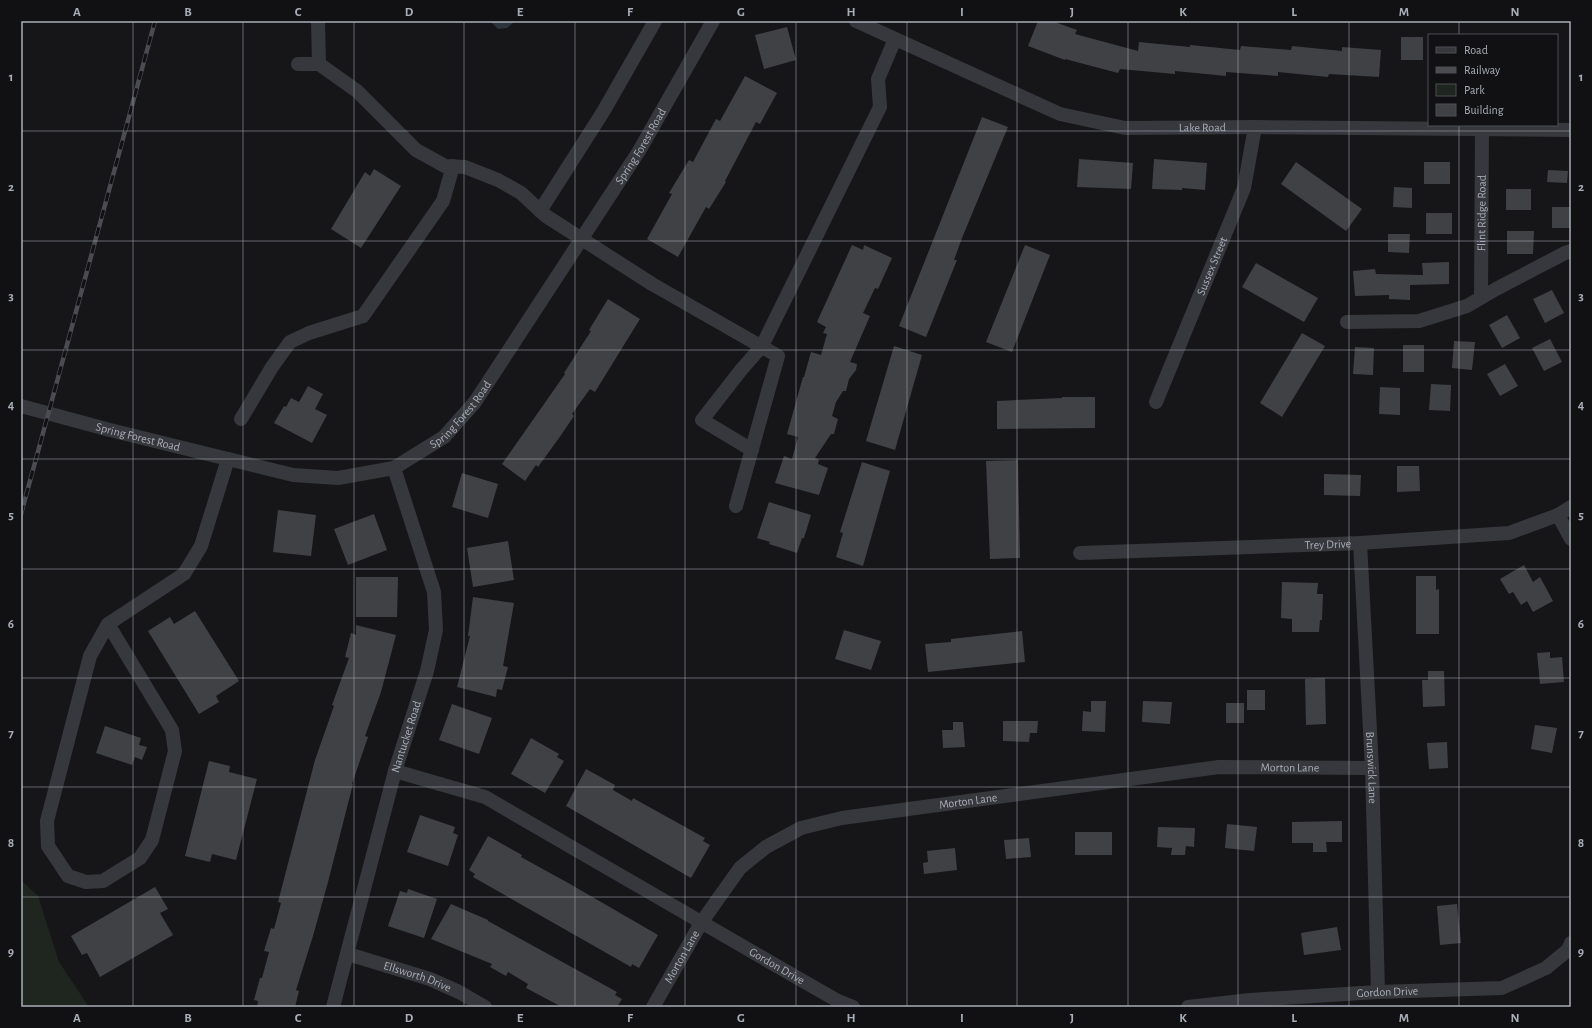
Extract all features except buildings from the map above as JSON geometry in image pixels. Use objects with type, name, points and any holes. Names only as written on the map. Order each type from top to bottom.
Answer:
[{"type":"street","points":[[318,21],[319,64]]},
{"type":"street","points":[[540,211],[604,112],[655,21]]},
{"type":"street","name":"Spring Forest Road","points":[[21,406],[293,475],[338,478],[394,468],[444,437],[475,402],[639,151],[713,21]]},
{"type":"street","name":"Lake Road","points":[[856,21],[1060,114],[1125,128],[1255,127],[1571,130]]},
{"type":"street","points":[[752,450],[702,420],[762,346],[880,107],[878,79],[895,39]]},
{"type":"street","points":[[298,64],[319,64],[356,91],[416,150],[445,166],[466,167],[498,180],[520,193],[546,216],[652,284],[778,356],[736,506]]},
{"type":"street","name":"Sussex Street","points":[[1156,402],[1244,188],[1255,127]]},
{"type":"street","name":"Flint Ridge Road","points":[[1481,297],[1482,129]]},
{"type":"street","points":[[241,419],[272,367],[290,342],[309,333],[363,316],[443,202],[453,166]]},
{"type":"street","points":[[1347,322],[1419,321],[1467,306],[1481,297],[1571,251]]},
{"type":"street","points":[[108,624],[172,730],[175,751],[152,840],[140,858],[103,881],[86,882],[68,876],[48,846],[47,822],[90,656],[108,624],[184,574],[201,546],[228,459]]},
{"type":"street","name":"Nantucket Road","points":[[333,1007],[395,771],[427,671],[436,630],[434,592],[394,468]]},
{"type":"street","name":"Trey Drive","points":[[1080,553],[1360,543],[1509,533],[1558,515],[1571,507]]},
{"type":"street","points":[[1558,515],[1571,539]]},
{"type":"street","name":"Brunswick Lane","points":[[1360,543],[1372,768],[1378,992]]},
{"type":"street","name":"Morton Lane","points":[[653,1007],[702,923],[740,868],[766,847],[801,828],[842,818],[1219,767],[1372,768]]},
{"type":"street","name":"Gordon Drive","points":[[395,771],[485,797],[826,994],[853,1007]]},
{"type":"street","name":"Gordon Drive","points":[[1188,1007],[1250,1000],[1378,992],[1502,988],[1546,968],[1568,950],[1571,943]]},
{"type":"street","name":"Ellsworth Drive","points":[[348,954],[430,979],[459,992],[485,1007]]},
{"type":"green space","points":[[21,880],[38,896],[59,962],[89,1007],[21,1007]]},
{"type":"shaded area","points":[[490,21],[515,21],[507,28],[498,29]]},
{"type":"railway","points":[[21,514],[155,21]]}]
